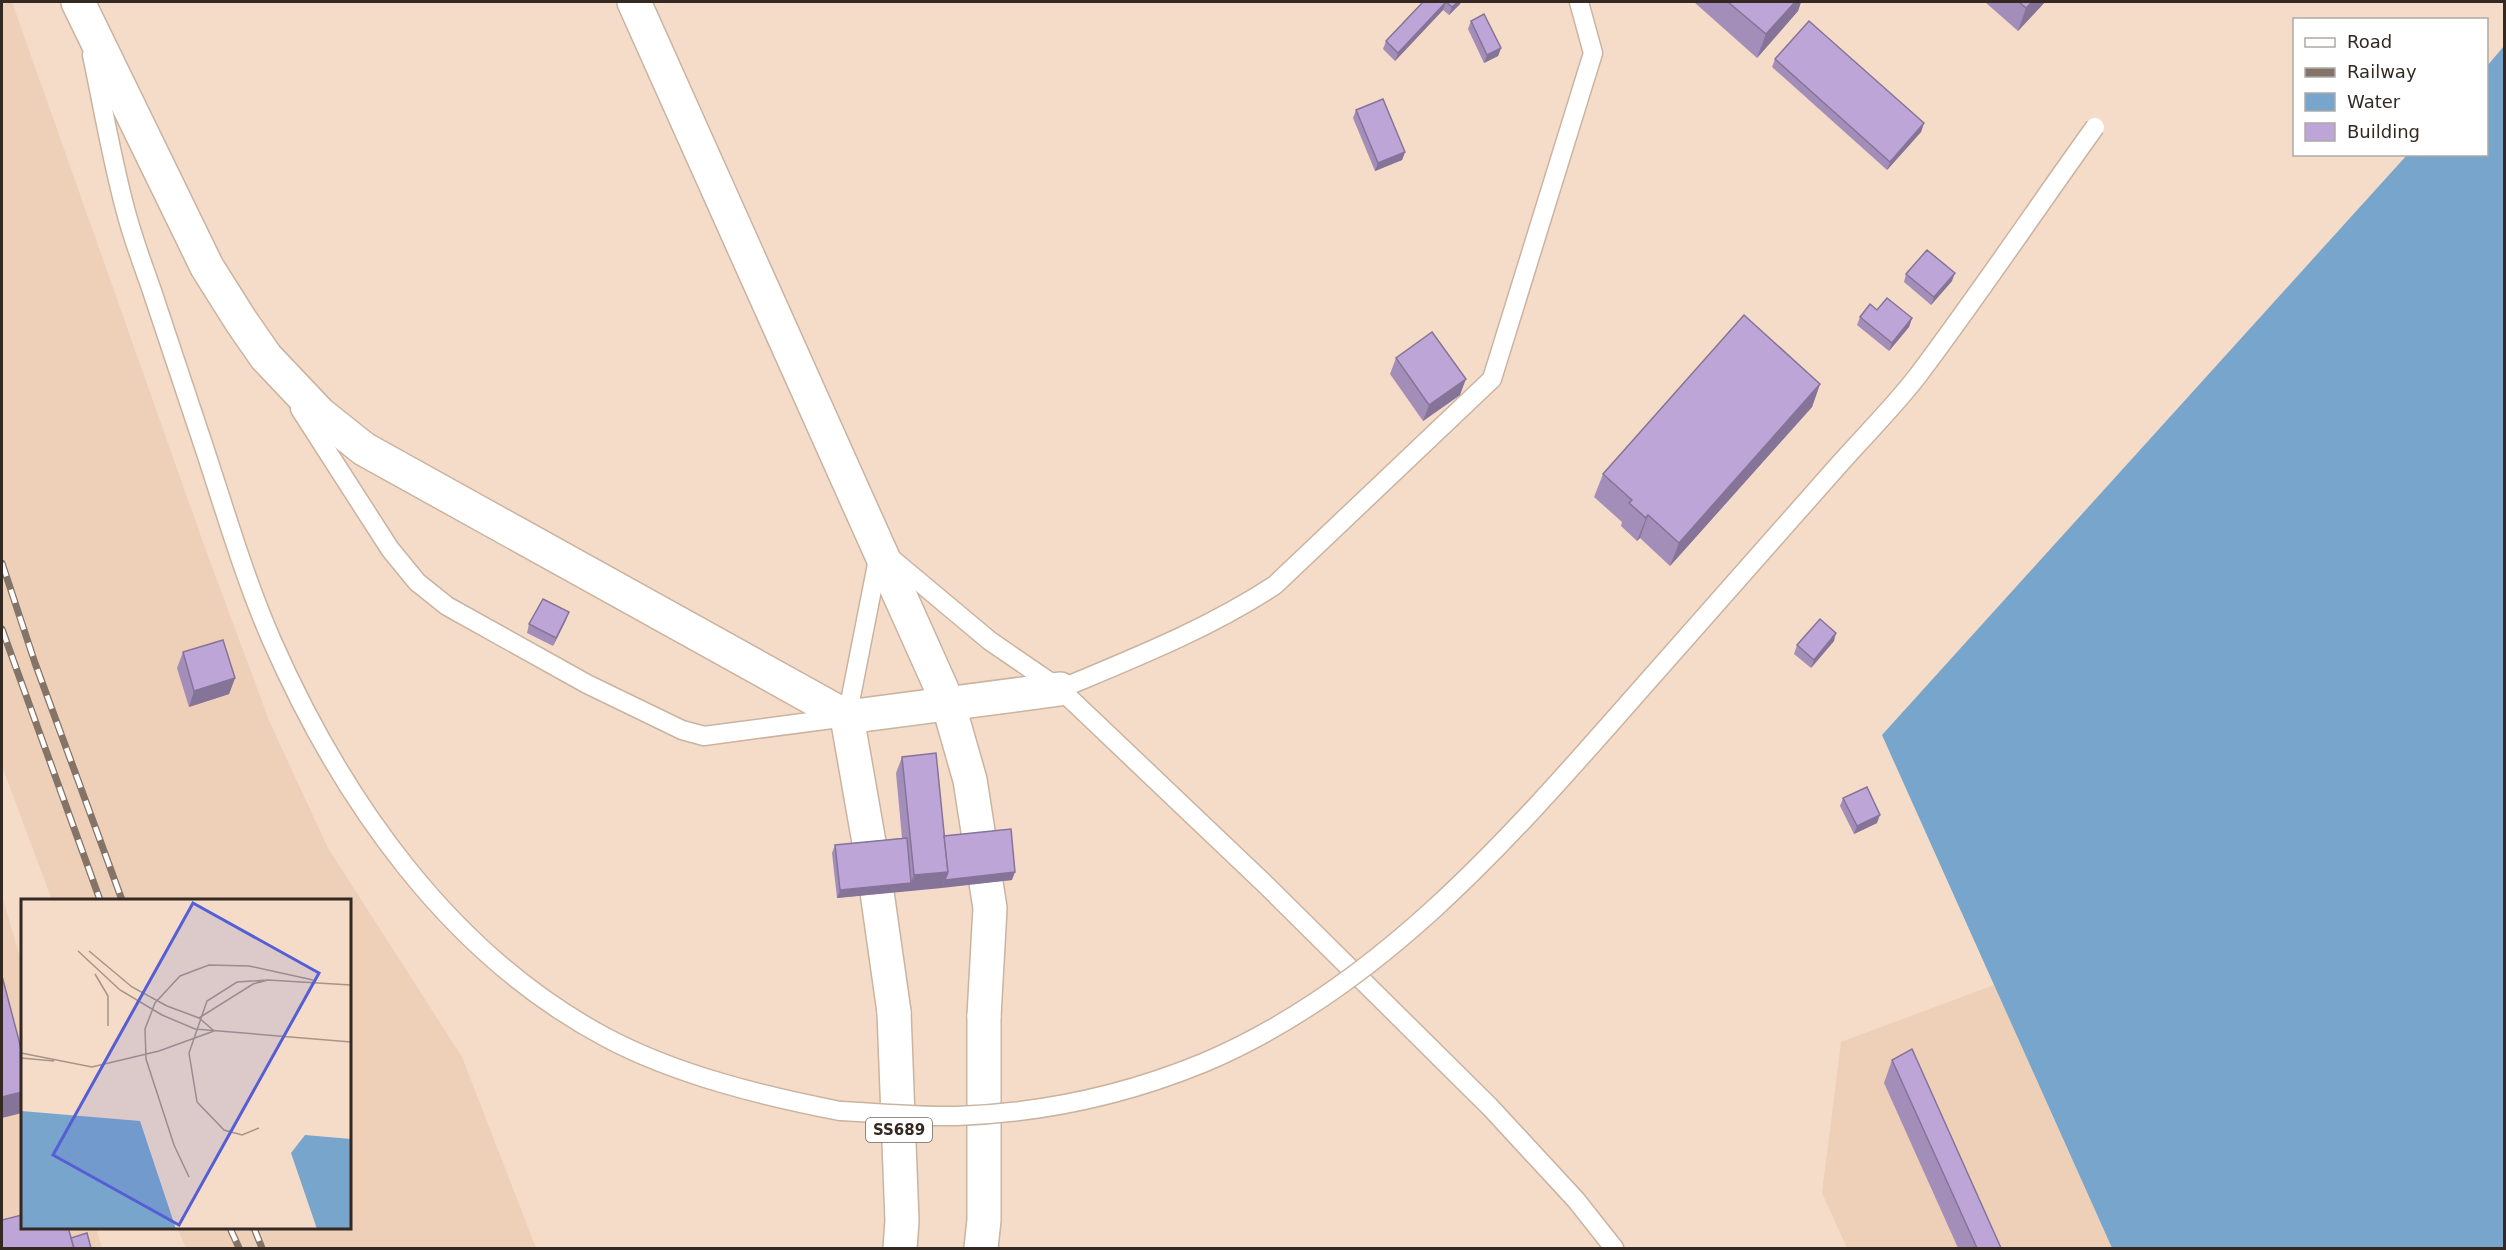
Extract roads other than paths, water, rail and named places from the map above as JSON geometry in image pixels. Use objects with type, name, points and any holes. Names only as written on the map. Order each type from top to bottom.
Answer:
[{"type":"main road","points":[[634,2],[948,703],[970,780],[990,908],[984,1016],[981,1248]]},
{"type":"main road","points":[[80,6],[207,267],[266,357],[320,414],[364,449],[848,717],[1060,689]]},
{"type":"main road","name":"SS689","points":[[848,717],[874,871],[894,1012],[902,1221],[900,1248]]},
{"type":"lane","points":[[1060,689],[1159,648],[1240,608],[1275,585],[1492,379],[1593,53],[1579,2]]},
{"type":"lane","points":[[80,6],[126,213],[241,560],[271,640],[310,720],[348,786],[407,868],[466,936],[542,996],[608,1039],[686,1071],[768,1097],[840,1111],[955,1116],[1008,1113],[1097,1097],[1153,1081],[1204,1062],[1268,1030],[1332,991],[1387,949],[1447,897],[1546,796],[1917,376],[2095,127]]},
{"type":"lane","points":[[266,357],[390,549],[410,574],[447,606],[496,635],[587,684],[682,730],[704,735],[848,717],[880,549],[990,641],[1060,689],[1267,886],[1490,1107],[1576,1200],[1614,1248]]},
{"type":"water","points":[[2504,46],[2504,1248],[2112,1248],[1882,735],[2406,156],[2488,156],[2488,65]]},
{"type":"railway","points":[[2,563],[35,663],[122,899]]},
{"type":"railway","points":[[2,629],[100,899]]},
{"type":"railway","points":[[230,1229],[239,1248]]},
{"type":"railway","points":[[254,1229],[262,1248]]}]
